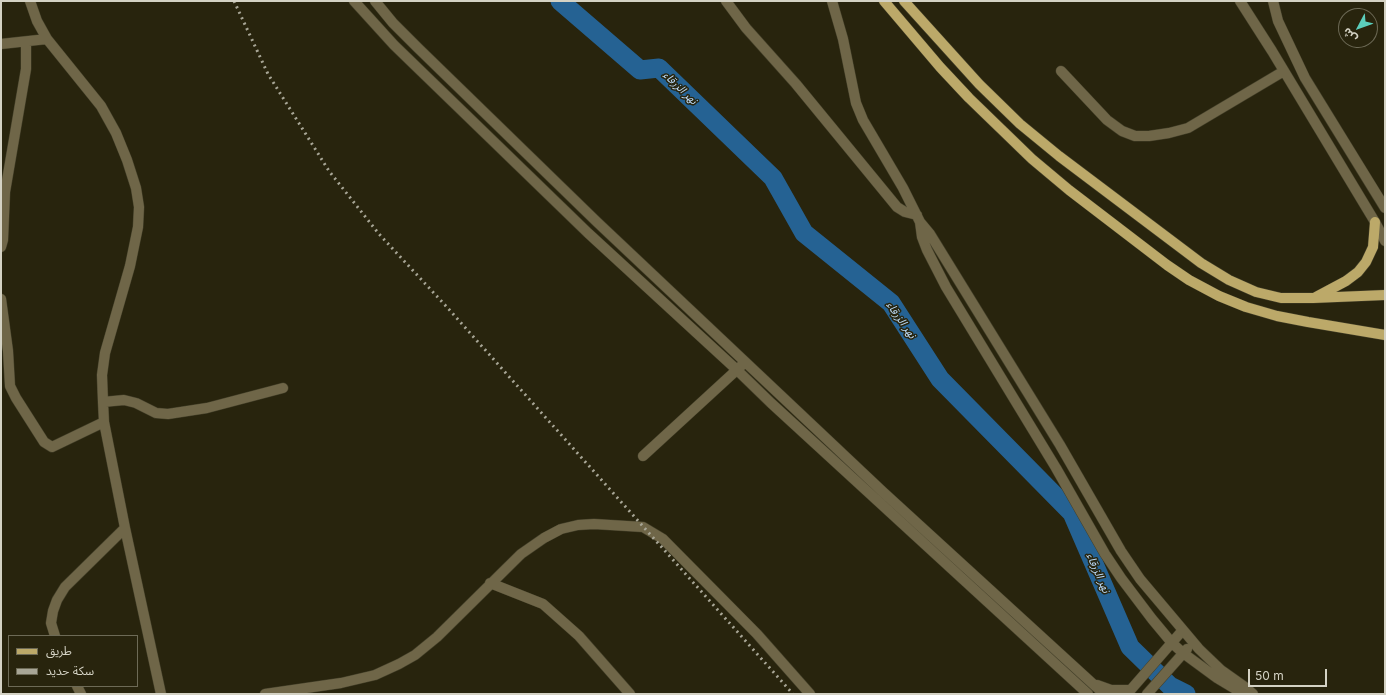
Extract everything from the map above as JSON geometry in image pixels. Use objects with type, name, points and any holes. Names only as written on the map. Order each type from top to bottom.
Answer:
[{"type":"main road","points":[[884,1],[940,67],[969,98],[1032,159],[1069,190],[1189,280],[1219,296],[1246,307],[1278,316],[1385,335]]},
{"type":"main road","points":[[908,2],[979,84],[1020,124],[1059,156],[1201,263],[1229,280],[1256,292],[1281,298],[1385,295]]},
{"type":"main road","points":[[1313,298],[1346,281],[1358,272],[1366,262],[1373,247],[1375,222]]},
{"type":"street","points":[[30,1],[37,21],[47,39],[105,113],[116,133],[136,188],[139,207],[138,227],[130,266],[105,353],[102,376],[103,402],[104,422],[125,528],[161,694]]},
{"type":"street","points":[[354,1],[394,45],[588,233],[1085,692]]},
{"type":"street","points":[[375,1],[393,23],[418,48],[597,222],[883,492],[1104,694]]},
{"type":"street","points":[[726,1],[746,28],[796,84],[897,207],[919,218]]},
{"type":"street","points":[[832,1],[850,67],[852,85],[863,120],[919,218],[1060,445],[1121,551],[1140,579],[1193,642],[1221,670],[1253,694]]},
{"type":"street","points":[[1240,1],[1272,51],[1385,241]]},
{"type":"street","points":[[1273,1],[1278,21],[1290,50],[1305,78],[1385,208]]},
{"type":"street","points":[[1,44],[47,39]]},
{"type":"street","points":[[1,247],[3,240],[5,192],[26,69],[26,42]]},
{"type":"street","points":[[1061,71],[1112,124],[1122,131],[1135,136],[1150,136],[1188,128],[1284,71]]},
{"type":"street","points":[[919,218],[922,237],[927,250],[943,280],[1056,468],[1105,554],[1125,584],[1172,643],[1183,654],[1217,678],[1237,690],[1248,694]]},
{"type":"street","points":[[588,233],[597,222]]},
{"type":"street","points":[[1,299],[8,352],[10,386],[44,442],[52,447],[104,422]]},
{"type":"street","points":[[643,456],[745,362]]},
{"type":"street","points":[[103,402],[124,400],[136,403],[156,413],[168,414],[207,408],[283,388]]},
{"type":"street","points":[[265,694],[285,693],[341,683],[375,675],[399,664],[415,655],[437,638],[490,583],[521,554],[544,538],[561,530],[578,525],[594,524],[643,527],[658,535],[673,547],[757,634],[810,694]]},
{"type":"street","points":[[55,635],[51,623],[53,611],[65,587],[125,528]]},
{"type":"street","points":[[490,583],[543,604],[579,636],[630,694]]},
{"type":"street","points":[[1093,684],[1110,690],[1131,690],[1182,630]]},
{"type":"street","points":[[1147,694],[1193,642]]},
{"type":"waterway","name":"نهر الزرقاء","points":[[560,1],[640,70],[659,68],[773,178],[804,233],[891,303],[940,379],[1072,513],[1130,647],[1170,686],[1186,694]]},
{"type":"railway","points":[[234,1],[268,74],[329,171],[379,234],[445,305],[793,694]]}]
